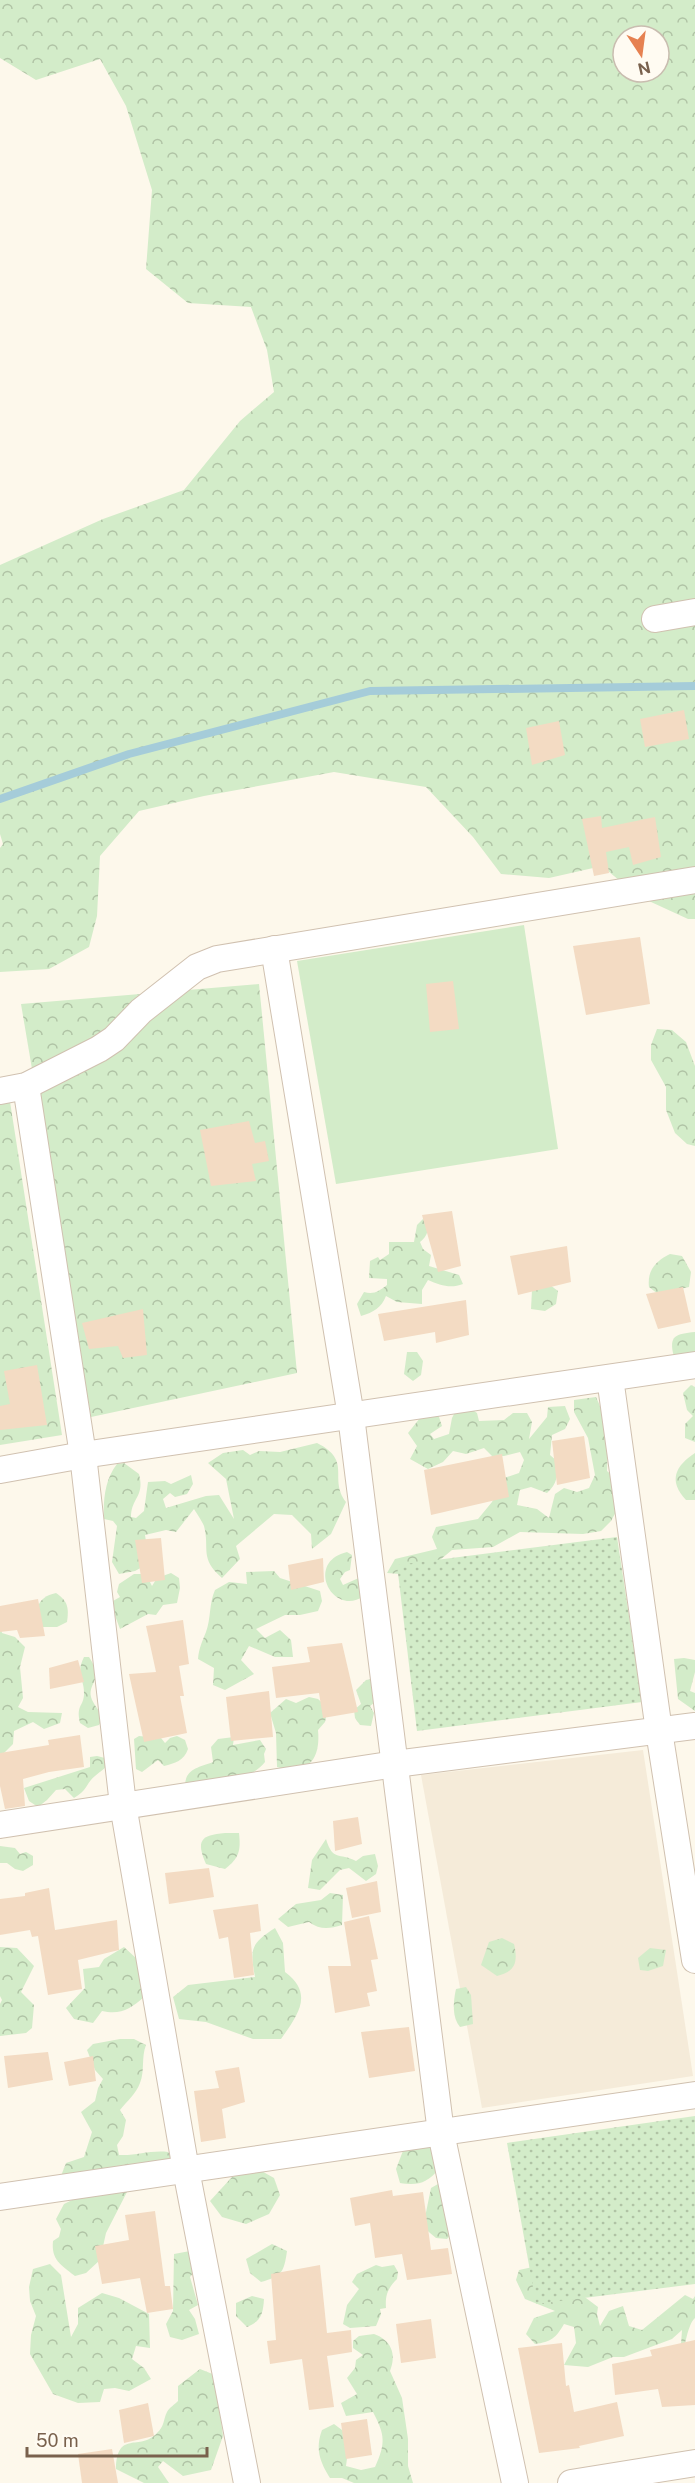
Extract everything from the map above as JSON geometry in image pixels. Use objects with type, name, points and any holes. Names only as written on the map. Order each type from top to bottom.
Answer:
[{"type":"street","points":[[655,619],[695,612]]},
{"type":"street","points":[[0,1091],[26,1086],[99,1049],[114,1039],[141,1011],[197,967],[218,959],[695,880]]},
{"type":"street","points":[[274,949],[351,1416],[441,2133],[515,2483]]},
{"type":"street","points":[[26,1086],[82,1455],[123,1805],[186,2170],[246,2483]]},
{"type":"street","points":[[0,1470],[82,1455],[695,1365]]},
{"type":"street","points":[[609,1378],[659,1731],[695,1960]]},
{"type":"street","points":[[0,1825],[394,1764],[695,1726]]},
{"type":"street","points":[[0,2197],[695,2095]]},
{"type":"street","points":[[571,2483],[695,2463]]},
{"type":"shaded area","points":[[643,1750],[693,2076],[482,2108],[421,1775]]},
{"type":"green space","points":[[0,0],[695,0],[695,919],[688,919],[638,896],[602,866],[549,878],[501,874],[473,837],[426,787],[334,772],[204,796],[139,811],[100,856],[97,916],[89,947],[49,969],[0,972],[0,848],[3,844],[0,834],[0,565],[103,519],[184,490],[240,421],[274,392],[267,350],[251,307],[188,303],[146,269],[152,190],[126,106],[100,59],[36,80],[0,58]]},
{"type":"green space","points":[[524,925],[558,1149],[336,1184],[297,961]]},
{"type":"green space","points":[[259,984],[297,1373],[91,1417],[21,1004]]},
{"type":"green space","points":[[657,1029],[672,1030],[686,1042],[695,1066],[695,1146],[687,1144],[675,1133],[666,1110],[666,1087],[651,1060],[651,1045]]},
{"type":"green space","points":[[6,1076],[62,1435],[0,1445],[0,1078]]},
{"type":"green space","points":[[425,1217],[427,1231],[420,1242],[423,1249],[431,1255],[429,1266],[459,1275],[463,1284],[449,1286],[428,1280],[422,1290],[422,1304],[397,1302],[386,1296],[376,1309],[361,1316],[357,1304],[364,1292],[376,1292],[387,1285],[387,1279],[369,1278],[370,1261],[378,1257],[380,1260],[389,1254],[389,1242],[414,1242],[417,1225]]},
{"type":"green space","points":[[670,1254],[682,1256],[691,1272],[689,1287],[658,1294],[649,1287],[649,1276],[657,1263]]},
{"type":"green space","points":[[550,1285],[558,1291],[556,1304],[545,1311],[531,1309],[532,1290]]},
{"type":"green space","points":[[695,1332],[695,1358],[674,1357],[672,1344],[675,1337]]},
{"type":"green space","points":[[407,1352],[417,1352],[423,1361],[421,1375],[413,1381],[404,1374]]},
{"type":"green space","points":[[691,1385],[695,1387],[695,1442],[685,1438],[685,1424],[693,1416],[687,1410],[683,1393]]},
{"type":"green space","points":[[596,1397],[605,1425],[607,1471],[614,1477],[617,1510],[611,1521],[601,1531],[583,1534],[520,1532],[493,1547],[452,1550],[429,1569],[413,1575],[387,1573],[395,1559],[437,1549],[432,1537],[436,1527],[478,1519],[492,1502],[504,1478],[519,1473],[524,1460],[520,1452],[492,1456],[484,1448],[466,1454],[453,1451],[443,1462],[428,1469],[410,1459],[417,1446],[408,1433],[424,1413],[438,1414],[442,1426],[430,1434],[434,1439],[449,1434],[452,1418],[457,1408],[468,1407],[477,1413],[479,1421],[504,1420],[513,1413],[527,1413],[532,1422],[529,1439],[547,1417],[548,1407],[565,1406],[570,1419],[565,1429],[552,1435],[550,1455],[558,1462],[555,1483],[547,1493],[531,1487],[520,1490],[517,1505],[537,1509],[549,1518],[555,1494],[564,1488],[577,1492],[589,1488],[595,1475],[588,1438],[574,1412],[574,1400]]},
{"type":"green space","points":[[317,1443],[334,1456],[341,1493],[346,1502],[331,1534],[312,1549],[311,1534],[292,1515],[274,1514],[236,1546],[240,1559],[222,1578],[210,1565],[204,1526],[194,1509],[176,1532],[166,1530],[145,1535],[148,1554],[146,1565],[135,1571],[119,1574],[112,1562],[117,1526],[113,1521],[104,1519],[107,1483],[117,1464],[124,1463],[139,1474],[140,1488],[131,1517],[136,1518],[144,1511],[148,1482],[165,1481],[171,1484],[191,1475],[193,1484],[187,1494],[175,1497],[170,1493],[163,1499],[166,1508],[206,1496],[219,1495],[234,1519],[226,1479],[208,1463],[223,1453],[243,1450],[250,1455],[259,1451],[280,1452]]},
{"type":"green space","points":[[695,1453],[695,1500],[686,1500],[677,1486],[676,1474],[683,1463]]},
{"type":"green space","points":[[617,1537],[642,1702],[417,1731],[397,1565]]},
{"type":"green space","points":[[347,1552],[352,1555],[350,1570],[345,1572],[340,1579],[343,1585],[361,1577],[364,1596],[353,1601],[342,1600],[334,1594],[325,1576],[327,1566],[334,1558]]},
{"type":"green space","points":[[274,1571],[280,1578],[320,1591],[322,1601],[318,1611],[300,1615],[285,1615],[256,1629],[265,1638],[280,1630],[291,1640],[293,1657],[275,1657],[249,1646],[241,1660],[254,1674],[225,1690],[213,1685],[214,1668],[198,1659],[208,1627],[215,1590],[229,1582],[247,1584],[246,1572]]},
{"type":"green space","points":[[171,1573],[179,1578],[177,1603],[163,1605],[156,1615],[148,1614],[120,1629],[114,1613],[113,1601],[120,1597],[117,1592],[119,1584],[134,1574],[146,1574],[152,1586],[157,1578]]},
{"type":"green space","points":[[56,1593],[67,1605],[67,1622],[57,1627],[43,1627],[38,1616],[38,1606],[44,1598]]},
{"type":"green space","points":[[0,1623],[2,1633],[15,1637],[25,1647],[20,1667],[23,1698],[18,1707],[28,1712],[62,1713],[60,1723],[44,1729],[33,1722],[14,1731],[13,1744],[0,1757]]},
{"type":"green space","points":[[84,1657],[89,1657],[96,1671],[91,1697],[103,1718],[99,1725],[88,1728],[80,1723],[79,1717],[84,1695],[80,1668]]},
{"type":"green space","points":[[674,1659],[695,1660],[695,1672],[690,1691],[695,1693],[695,1711],[678,1699]]},
{"type":"green space","points":[[373,1679],[379,1699],[370,1706],[374,1713],[371,1726],[360,1725],[355,1718],[354,1710],[361,1704],[356,1690],[366,1680]]},
{"type":"green space","points":[[309,1697],[318,1699],[328,1708],[325,1722],[318,1730],[317,1750],[314,1757],[304,1767],[287,1769],[277,1767],[276,1733],[270,1713],[286,1699],[296,1703]]},
{"type":"green space","points":[[139,1736],[161,1738],[165,1743],[177,1736],[185,1740],[188,1749],[179,1761],[164,1766],[158,1760],[142,1772],[136,1769],[134,1739]]},
{"type":"green space","points":[[234,1737],[233,1745],[260,1740],[266,1749],[265,1762],[258,1769],[239,1778],[185,1789],[189,1773],[213,1762],[211,1747],[218,1739]]},
{"type":"green space","points":[[90,1757],[105,1758],[107,1765],[79,1795],[74,1798],[65,1789],[56,1790],[38,1807],[29,1801],[24,1788],[90,1767]]},
{"type":"green space","points":[[239,1833],[240,1845],[236,1858],[225,1869],[206,1864],[201,1850],[202,1841],[210,1835]]},
{"type":"green space","points":[[326,1839],[334,1854],[356,1861],[363,1856],[375,1854],[378,1866],[376,1874],[366,1881],[349,1868],[340,1870],[320,1890],[308,1888],[312,1860]]},
{"type":"green space","points":[[0,1846],[15,1848],[20,1854],[26,1852],[33,1856],[33,1865],[23,1871],[7,1863],[0,1863]]},
{"type":"green space","points":[[330,1893],[343,1895],[342,1925],[325,1928],[309,1922],[288,1927],[278,1919],[296,1904],[321,1900]]},
{"type":"green space","points":[[275,1928],[283,1943],[285,1972],[294,1980],[301,1997],[293,2022],[281,2039],[253,2039],[206,2022],[179,2019],[173,1997],[188,1985],[255,1977],[252,1960],[256,1943]]},
{"type":"green space","points":[[502,1938],[514,1944],[516,1956],[512,1969],[497,1976],[481,1965],[489,1942]]},
{"type":"green space","points":[[0,1947],[17,1948],[34,1966],[21,1992],[34,2005],[32,2028],[26,2033],[0,2036],[2,2000],[0,1996]]},
{"type":"green space","points":[[124,1947],[137,1959],[144,1997],[125,2010],[102,2011],[93,2023],[74,2019],[66,2008],[85,1988],[83,1969],[99,1967],[104,1959]]},
{"type":"green space","points":[[650,1948],[666,1950],[663,1966],[648,1971],[640,1970],[638,1958]]},
{"type":"green space","points":[[466,1987],[471,1995],[473,2024],[460,2027],[454,2014],[455,1994],[456,1989]]},
{"type":"green space","points":[[134,2039],[146,2045],[140,2083],[120,2110],[126,2120],[123,2136],[117,2145],[119,2155],[168,2152],[177,2165],[161,2185],[127,2192],[106,2233],[100,2260],[86,2273],[75,2276],[58,2262],[53,2248],[53,2241],[59,2237],[61,2229],[56,2219],[64,2204],[76,2198],[59,2181],[66,2163],[84,2157],[92,2132],[81,2112],[95,2101],[103,2079],[95,2070],[87,2050],[93,2044]]},
{"type":"green space","points":[[695,2116],[695,2284],[536,2304],[507,2143]]},
{"type":"green space","points":[[406,2143],[434,2147],[439,2169],[430,2178],[417,2184],[400,2183],[396,2169]]},
{"type":"green space","points":[[258,2169],[274,2178],[280,2195],[269,2214],[246,2224],[222,2217],[210,2201],[232,2177]]},
{"type":"green space","points":[[438,2184],[448,2187],[456,2229],[447,2239],[436,2238],[423,2227],[431,2188]]},
{"type":"green space","points":[[272,2244],[287,2251],[285,2264],[274,2278],[261,2282],[250,2273],[246,2259]]},
{"type":"green space","points":[[190,2251],[194,2272],[190,2277],[198,2305],[189,2310],[195,2319],[199,2334],[182,2340],[170,2337],[166,2324],[173,2311],[174,2254]]},
{"type":"green space","points":[[50,2264],[61,2275],[71,2337],[78,2324],[78,2308],[102,2293],[119,2298],[149,2314],[150,2348],[136,2346],[132,2359],[144,2368],[151,2379],[129,2391],[115,2388],[104,2389],[100,2402],[78,2403],[53,2394],[30,2354],[31,2335],[36,2316],[30,2301],[29,2287],[33,2269]]},
{"type":"green space","points":[[376,2265],[382,2267],[394,2265],[398,2272],[397,2279],[388,2292],[386,2308],[380,2309],[381,2314],[376,2326],[350,2328],[343,2324],[347,2305],[359,2289],[352,2282],[357,2274]]},
{"type":"green space","points":[[542,2265],[598,2307],[600,2326],[609,2311],[623,2306],[629,2326],[642,2330],[685,2295],[693,2299],[695,2296],[695,2318],[690,2326],[680,2358],[682,2330],[672,2339],[624,2357],[613,2357],[588,2367],[564,2365],[576,2343],[574,2327],[564,2324],[552,2338],[535,2344],[526,2334],[534,2318],[555,2311],[525,2299],[516,2280],[519,2270]]},
{"type":"green space","points":[[252,2296],[264,2299],[263,2309],[258,2319],[247,2327],[236,2316],[236,2303]]},
{"type":"green space","points":[[374,2334],[385,2340],[391,2348],[393,2359],[390,2371],[402,2398],[408,2439],[408,2466],[413,2483],[354,2483],[342,2478],[330,2478],[320,2455],[319,2443],[322,2430],[334,2424],[350,2436],[346,2466],[361,2470],[375,2467],[383,2439],[373,2412],[346,2416],[341,2403],[357,2394],[347,2378],[355,2368],[356,2360],[363,2355],[353,2348],[353,2341],[359,2336]]},
{"type":"green space","points":[[200,2369],[215,2375],[223,2436],[211,2470],[183,2476],[163,2461],[158,2467],[169,2483],[144,2483],[116,2469],[120,2449],[130,2443],[144,2441],[160,2430],[168,2411],[178,2401],[178,2386]]},
{"type":"building","points":[[684,710],[689,739],[645,747],[640,719]]},
{"type":"building","points":[[559,721],[565,755],[532,765],[526,728]]},
{"type":"building","points":[[601,816],[602,828],[655,817],[661,857],[633,865],[629,847],[606,852],[609,873],[594,876],[582,819]]},
{"type":"building","points":[[640,937],[650,1004],[586,1015],[573,946]]},
{"type":"building","points":[[453,981],[459,1029],[430,1032],[426,984]]},
{"type":"building","points":[[249,1121],[255,1143],[265,1141],[269,1161],[252,1164],[256,1181],[211,1186],[200,1130]]},
{"type":"building","points":[[452,1211],[461,1266],[438,1272],[422,1215]]},
{"type":"building","points":[[567,1246],[571,1282],[518,1295],[510,1256]]},
{"type":"building","points":[[683,1287],[691,1322],[658,1329],[646,1294]]},
{"type":"building","points":[[466,1300],[469,1335],[436,1343],[435,1332],[384,1341],[378,1314]]},
{"type":"building","points":[[143,1309],[147,1355],[123,1358],[118,1346],[89,1349],[82,1323]]},
{"type":"building","points":[[37,1365],[47,1425],[0,1430],[0,1406],[10,1404],[4,1371]]},
{"type":"building","points":[[584,1436],[590,1478],[557,1485],[552,1441]]},
{"type":"building","points":[[502,1454],[509,1497],[431,1515],[424,1470]]},
{"type":"building","points":[[161,1538],[165,1580],[142,1583],[135,1540]]},
{"type":"building","points":[[323,1558],[324,1582],[291,1590],[288,1565]]},
{"type":"building","points":[[38,1599],[45,1636],[20,1638],[17,1630],[0,1632],[0,1606]]},
{"type":"building","points":[[183,1620],[189,1664],[179,1666],[184,1696],[180,1696],[187,1733],[144,1742],[129,1674],[156,1672],[146,1626]]},
{"type":"building","points":[[342,1643],[358,1712],[323,1718],[319,1693],[276,1698],[272,1667],[310,1662],[307,1647]]},
{"type":"building","points":[[78,1660],[84,1682],[50,1689],[49,1668]]},
{"type":"building","points":[[269,1691],[273,1737],[231,1741],[226,1697]]},
{"type":"building","points":[[80,1735],[84,1767],[49,1772],[23,1779],[25,1806],[5,1809],[0,1786],[0,1753],[49,1745],[48,1740]]},
{"type":"building","points":[[358,1817],[362,1844],[335,1851],[333,1821]]},
{"type":"building","points":[[209,1868],[214,1897],[169,1904],[165,1873]]},
{"type":"building","points":[[377,1881],[381,1912],[352,1918],[346,1888]]},
{"type":"building","points":[[49,1888],[55,1930],[117,1920],[119,1950],[78,1960],[82,1989],[48,1995],[38,1936],[32,1937],[30,1930],[0,1935],[0,1899],[25,1896],[25,1893]]},
{"type":"building","points":[[258,1904],[261,1931],[250,1933],[254,1975],[234,1978],[228,1937],[219,1939],[213,1910]]},
{"type":"building","points":[[369,1916],[378,1959],[371,1960],[377,1991],[367,1993],[370,2006],[335,2013],[328,1966],[351,1966],[344,1922]]},
{"type":"building","points":[[409,2027],[415,2071],[369,2078],[361,2032]]},
{"type":"building","points":[[48,2052],[53,2080],[8,2088],[4,2056]]},
{"type":"building","points":[[93,2056],[96,2081],[69,2086],[64,2062]]},
{"type":"building","points":[[239,2067],[245,2102],[222,2109],[226,2138],[201,2142],[194,2091],[219,2088],[215,2071]]},
{"type":"building","points":[[392,2190],[393,2196],[423,2192],[431,2250],[448,2248],[452,2274],[407,2280],[402,2254],[375,2258],[370,2223],[355,2226],[350,2198]]},
{"type":"building","points":[[155,2211],[165,2286],[170,2286],[173,2309],[147,2313],[140,2278],[102,2284],[95,2246],[129,2240],[125,2215]]},
{"type":"building","points":[[320,2265],[327,2333],[351,2330],[352,2352],[327,2356],[334,2407],[309,2410],[302,2359],[270,2364],[267,2341],[276,2340],[271,2274]]},
{"type":"building","points":[[431,2319],[436,2358],[401,2363],[396,2324]]},
{"type":"building","points":[[695,2340],[695,2405],[662,2407],[658,2389],[615,2395],[612,2364],[652,2356],[650,2350]]},
{"type":"building","points":[[562,2343],[566,2386],[569,2385],[574,2412],[617,2402],[624,2436],[579,2446],[580,2448],[539,2453],[518,2348]]},
{"type":"building","points":[[148,2403],[154,2436],[124,2443],[119,2410]]},
{"type":"building","points":[[367,2419],[372,2455],[346,2459],[341,2423]]},
{"type":"building","points":[[112,2449],[118,2483],[82,2483],[78,2454]]},
{"type":"waterway","points":[[0,799],[129,754],[370,691],[695,686]]}]
